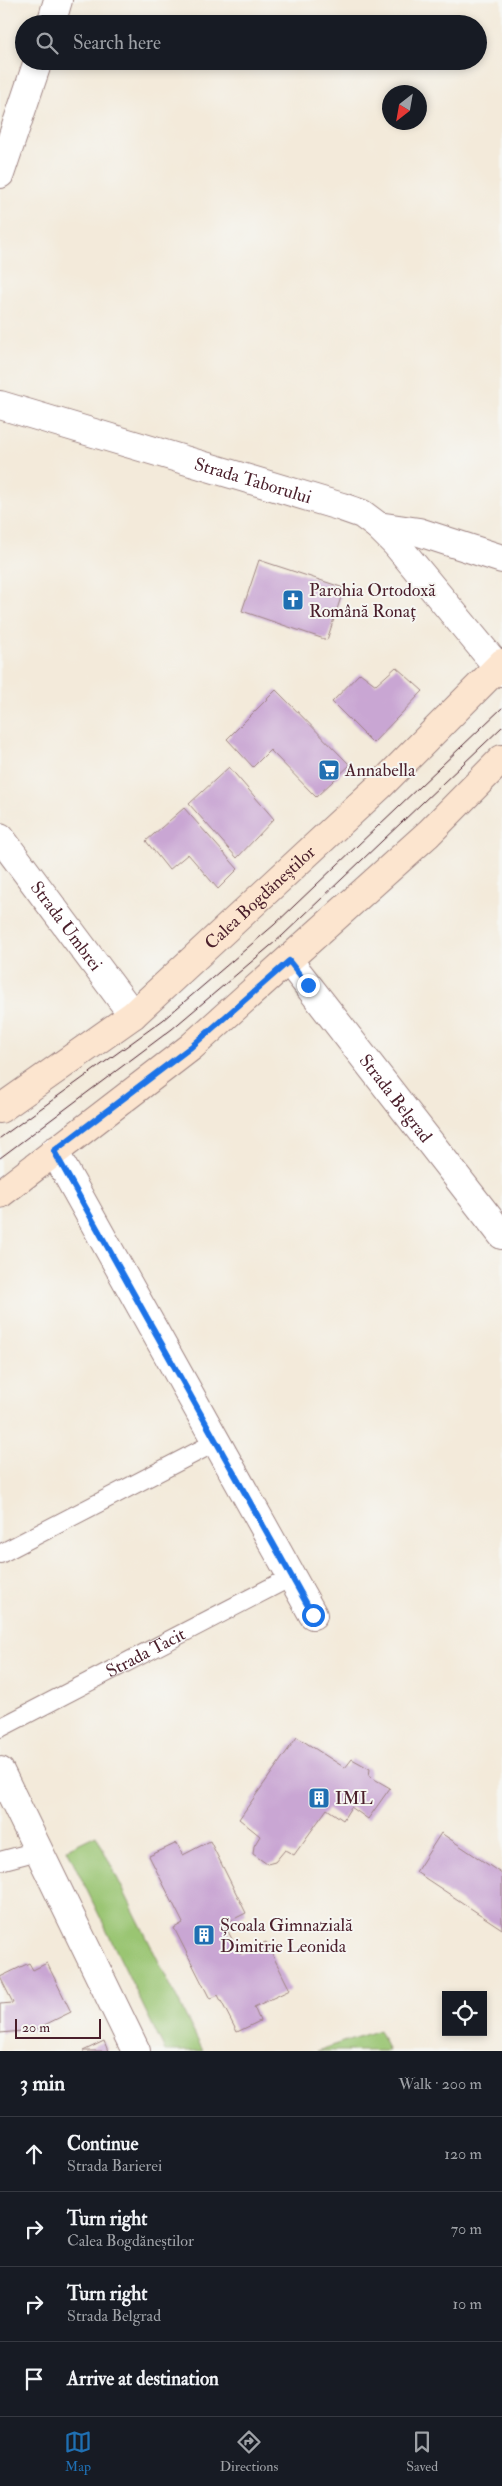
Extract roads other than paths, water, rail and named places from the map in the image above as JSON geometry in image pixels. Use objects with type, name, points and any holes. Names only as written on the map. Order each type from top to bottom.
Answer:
[{"type":"main road","name":"Calea Bogdăneștilor","points":[[0,1109],[133,1015],[381,785],[501,668]]},
{"type":"main road","points":[[0,1194],[191,1047],[289,961],[429,833],[502,759]]},
{"type":"street","points":[[53,15],[58,0]]},
{"type":"street","points":[[0,174],[35,70]]},
{"type":"street","name":"Strada Taborului","points":[[0,405],[362,514],[378,526],[419,532],[502,559]]},
{"type":"street","points":[[378,526],[396,544],[501,668]]},
{"type":"street","name":"Strada Umbrei","points":[[0,837],[133,1015]]},
{"type":"street","name":"Strada Belgrad","points":[[289,961],[502,1235]]},
{"type":"street","points":[[54,1151],[313,1615]]},
{"type":"street","points":[[0,1771],[136,2051]]},
{"type":"lane","points":[[0,1554],[216,1442]]},
{"type":"lane","name":"Strada Tacit","points":[[0,1728],[291,1577]]},
{"type":"lane","points":[[0,1861],[38,1850]]},
{"type":"tram line","points":[[0,1138],[163,1020],[274,925],[502,708]]},
{"type":"tram line","points":[[0,1158],[172,1029],[282,936],[502,727]]},
{"type":"place","name":"Parohia Ortodoxă Română Ronaț","points":[[293,600]]},
{"type":"place","name":"Annabella","points":[[329,770]]},
{"type":"place","name":"IML","points":[[319,1798]]},
{"type":"place","name":"Școala Gimnazială Dimitrie Leonida","points":[[204,1935]]}]
